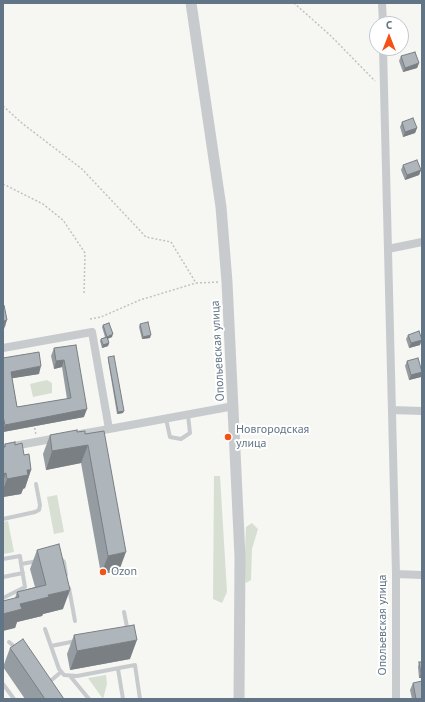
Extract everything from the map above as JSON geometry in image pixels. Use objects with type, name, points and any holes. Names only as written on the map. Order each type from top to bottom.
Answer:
[{"type":"street","name":"Опольевская улица","points":[[191,3],[221,207],[227,282],[240,557],[239,699]]},
{"type":"street","points":[[382,3],[383,16]]},
{"type":"street","name":"Опольевская улица","points":[[383,56],[396,574],[396,699]]},
{"type":"street","points":[[388,249],[422,242]]},
{"type":"street","points":[[3,348],[92,332],[109,429]]},
{"type":"street","points":[[3,448],[234,406]]},
{"type":"street","points":[[392,410],[422,412]]},
{"type":"street","points":[[396,574],[422,575]]},
{"type":"lane","points":[[166,419],[170,437],[181,439],[190,433],[188,415]]},
{"type":"lane","points":[[3,518],[39,510],[40,505],[36,484]]},
{"type":"lane","points":[[3,559],[20,556],[25,587],[3,598]]},
{"type":"lane","points":[[57,557],[61,558],[64,562],[75,621]]},
{"type":"lane","points":[[21,564],[41,560]]},
{"type":"lane","points":[[3,577],[23,573]]},
{"type":"lane","points":[[122,633],[126,631],[127,627],[124,612]]},
{"type":"lane","points":[[45,629],[61,672],[70,676],[89,699]]},
{"type":"lane","points":[[51,646],[79,641]]},
{"type":"lane","points":[[9,642],[23,654]]},
{"type":"lane","points":[[70,676],[135,666],[140,699]]},
{"type":"lane","points":[[118,668],[123,699]]},
{"type":"lane","points":[[46,685],[61,672]]},
{"type":"lane","points":[[41,679],[49,690]]},
{"type":"lane","points":[[3,684],[14,699]]},
{"type":"path","points":[[294,3],[331,36],[384,89]]},
{"type":"path","points":[[3,106],[23,124],[82,169],[146,237],[171,242],[196,283]]},
{"type":"path","points":[[3,184],[43,204],[63,220],[85,253],[84,295]]},
{"type":"path","points":[[90,318],[101,317],[140,300],[196,283],[227,282]]},
{"type":"path","points":[[33,419],[37,442]]},
{"type":"shaded area","points":[[47,380],[52,383],[52,393],[33,397],[30,384]]},
{"type":"shaded area","points":[[214,476],[220,476],[227,592],[222,603],[213,599]]},
{"type":"shaded area","points":[[57,495],[64,532],[54,534],[47,497]]},
{"type":"shaded area","points":[[8,521],[14,552],[3,554],[3,522]]},
{"type":"shaded area","points":[[252,523],[258,529],[252,549],[251,580],[246,583],[244,576],[246,527]]},
{"type":"shaded area","points":[[106,675],[107,684],[103,699],[88,678]]},
{"type":"building","points":[[415,52],[419,63],[405,68],[401,56],[409,56],[409,54]]},
{"type":"building","points":[[413,118],[417,128],[405,132],[402,122]]},
{"type":"building","points":[[417,160],[421,170],[407,175],[403,165]]},
{"type":"building","points":[[3,305],[7,320],[4,321],[5,326],[3,326]]},
{"type":"building","points":[[148,322],[151,335],[143,337],[140,324]]},
{"type":"building","points":[[109,323],[113,334],[107,337],[103,325]]},
{"type":"building","points":[[419,331],[422,340],[411,343],[408,335]]},
{"type":"building","points":[[107,337],[109,343],[103,345],[101,339]]},
{"type":"building","points":[[76,345],[87,409],[5,425],[3,416],[3,358],[39,352],[41,366],[11,372],[17,407],[71,398],[64,360],[56,361],[54,348]]},
{"type":"building","points":[[114,356],[124,411],[118,412],[108,357]]},
{"type":"building","points":[[418,358],[422,372],[411,375],[407,361]]},
{"type":"building","points":[[77,430],[77,432],[85,431],[85,434],[104,431],[126,552],[108,556],[88,445],[52,451],[50,435]]},
{"type":"building","points":[[15,442],[15,445],[22,443],[24,455],[29,454],[31,470],[27,470],[28,475],[7,479],[6,473],[3,474],[3,447],[5,447],[5,444]]},
{"type":"building","points":[[59,544],[70,590],[20,604],[22,609],[3,614],[3,601],[19,597],[17,592],[46,585],[37,550]]},
{"type":"building","points":[[134,625],[137,640],[77,651],[74,635]]},
{"type":"building","points":[[23,639],[64,699],[45,699],[10,648]]},
{"type":"building","points":[[419,662],[422,662],[422,673],[421,673]]},
{"type":"building","points":[[422,681],[422,699],[416,699],[413,683]]},
{"type":"place","name":"Новгородская улица","points":[[228,437]]},
{"type":"place","name":"Ozon","points":[[103,572]]}]
